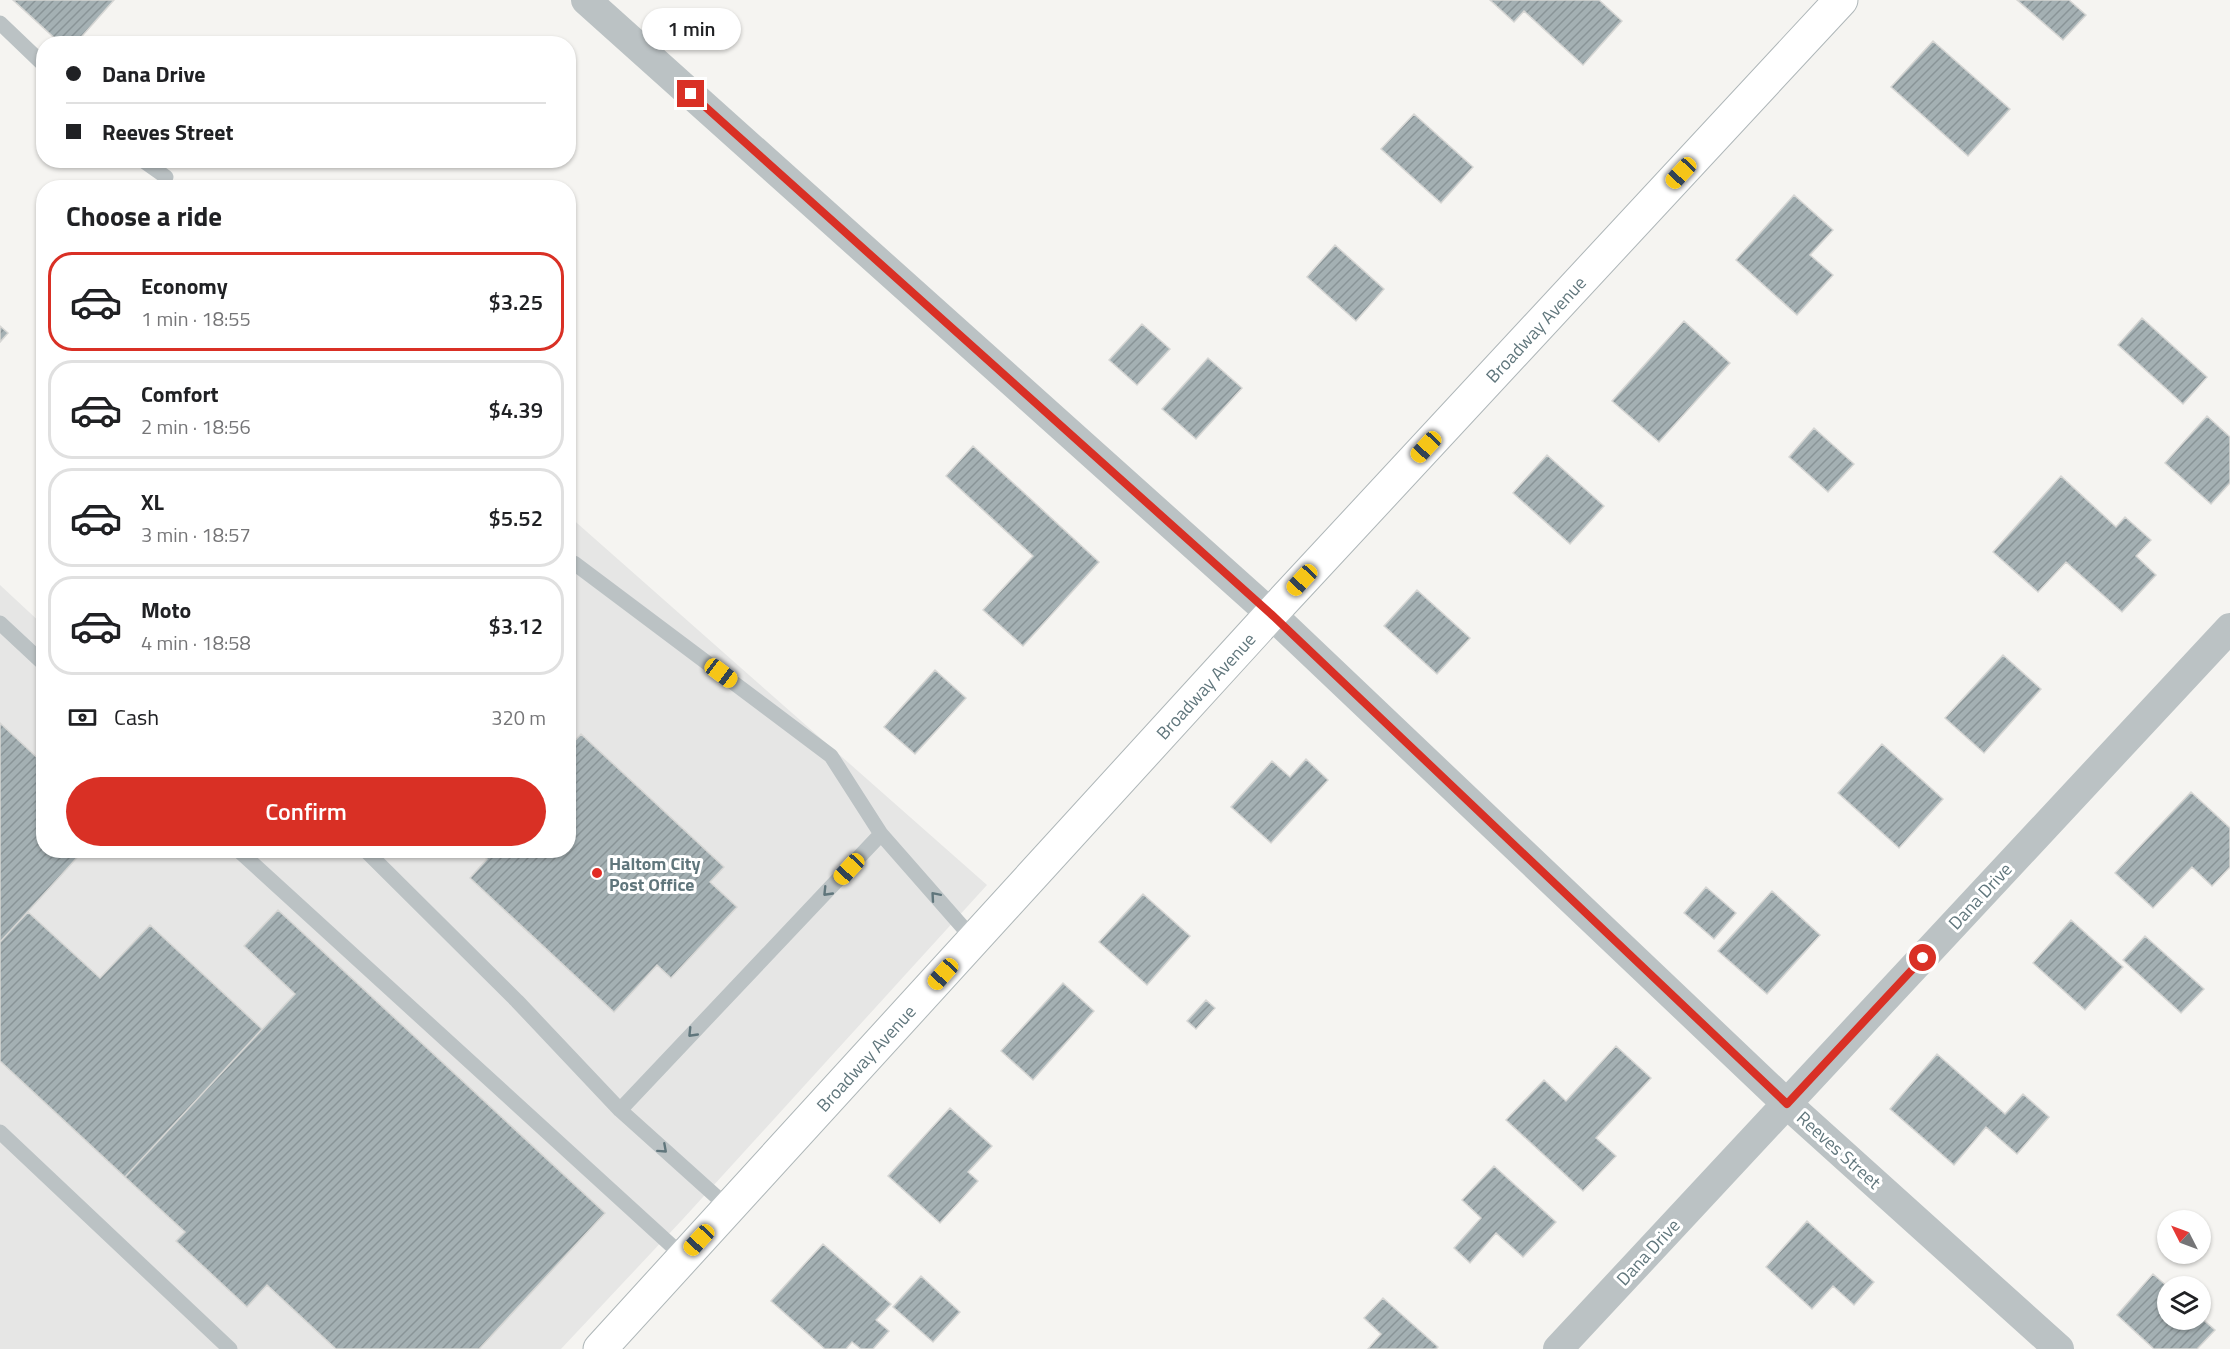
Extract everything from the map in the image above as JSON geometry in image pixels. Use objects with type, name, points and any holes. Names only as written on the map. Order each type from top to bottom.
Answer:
[{"type":"main road","name":"Broadway Avenue","points":[[600,1349],[1271,614],[1841,0]]},
{"type":"street","name":"Reeves Street","points":[[586,0],[1271,614],[1787,1104],[2060,1349]]},
{"type":"street","name":"Dana Drive","points":[[1558,1349],[2230,628]]},
{"type":"lane","points":[[0,23],[36,57]]},
{"type":"lane","points":[[153,168],[166,177]]},
{"type":"lane","points":[[576,565],[831,756],[881,834],[974,940]]},
{"type":"lane","points":[[0,623],[36,657]]},
{"type":"lane","points":[[620,1110],[881,834]]},
{"type":"lane","points":[[247,858],[684,1257]]},
{"type":"lane","points":[[373,858],[518,1001],[620,1110],[729,1208]]},
{"type":"lane","points":[[0,1132],[230,1349]]},
{"type":"shaded area","points":[[576,522],[987,885],[682,1220],[561,1349],[0,1349],[0,585],[36,618],[36,858],[576,858]]},
{"type":"building","points":[[13,0],[114,0],[82,36],[52,36]]},
{"type":"building","points":[[1490,0],[1599,0],[1622,21],[1583,65],[1524,11],[1514,22]]},
{"type":"building","points":[[2017,0],[2069,0],[2086,15],[2063,40]]},
{"type":"building","points":[[1933,41],[2010,109],[1968,156],[1891,87]]},
{"type":"building","points":[[1414,114],[1473,167],[1441,203],[1381,149]]},
{"type":"building","points":[[1794,195],[1833,230],[1810,255],[1833,275],[1797,315],[1736,260]]},
{"type":"building","points":[[1335,245],[1384,289],[1356,321],[1307,277]]},
{"type":"building","points":[[2142,318],[2207,377],[2183,404],[2118,345]]},
{"type":"building","points":[[1684,321],[1730,363],[1659,442],[1612,401]]},
{"type":"building","points":[[1142,324],[1170,349],[1137,385],[1109,360]]},
{"type":"building","points":[[0,326],[8,333],[0,342]]},
{"type":"building","points":[[1208,358],[1242,388],[1196,439],[1162,409]]},
{"type":"building","points":[[2207,416],[2230,437],[2230,483],[2211,504],[2165,463]]},
{"type":"building","points":[[1814,428],[1854,464],[1828,492],[1789,457]]},
{"type":"building","points":[[973,446],[1099,562],[1023,646],[983,610],[1033,556],[946,476]]},
{"type":"building","points":[[1547,455],[1604,506],[1570,544],[1513,493]]},
{"type":"building","points":[[2061,476],[2116,527],[2125,517],[2151,540],[2136,556],[2156,575],[2122,612],[2066,562],[2038,592],[1993,552]]},
{"type":"building","points":[[1417,590],[1470,638],[1437,674],[1384,626]]},
{"type":"building","points":[[2003,655],[2041,689],[1984,753],[1945,718]]},
{"type":"building","points":[[935,670],[966,698],[915,754],[884,727]]},
{"type":"building","points":[[0,723],[36,757],[36,858],[77,858],[0,942]]},
{"type":"building","name":"Haltom City Post Office","points":[[581,734],[724,867],[710,882],[737,907],[671,978],[657,965],[614,1012],[470,878],[486,858],[576,858],[576,739]]},
{"type":"building","points":[[1882,744],[1943,799],[1899,848],[1838,793]]},
{"type":"building","points":[[1306,759],[1328,780],[1271,843],[1231,807],[1272,761],[1290,777]]},
{"type":"building","points":[[2191,792],[2230,828],[2230,867],[2212,886],[2192,867],[2153,908],[2115,873]]},
{"type":"building","points":[[1706,887],[1736,913],[1714,939],[1684,913]]},
{"type":"building","points":[[1772,891],[1820,935],[1767,994],[1718,951]]},
{"type":"building","points":[[1143,894],[1190,936],[1147,985],[1099,942]]},
{"type":"building","points":[[278,910],[605,1213],[479,1349],[336,1349],[267,1285],[247,1307],[176,1241],[185,1232],[125,1177],[295,994],[244,946]]},
{"type":"building","points":[[28,912],[100,978],[150,925],[262,1029],[125,1177],[0,1061],[0,942]]},
{"type":"building","points":[[2071,920],[2123,967],[2085,1010],[2033,963]]},
{"type":"building","points":[[2145,936],[2204,989],[2181,1013],[2123,960]]},
{"type":"building","points":[[1063,983],[1094,1011],[1033,1080],[1001,1051]]},
{"type":"building","points":[[1206,1000],[1215,1008],[1196,1029],[1187,1021]]},
{"type":"building","points":[[1616,1046],[1651,1078],[1596,1138],[1616,1156],[1583,1191],[1506,1120],[1544,1080],[1566,1101]]},
{"type":"building","points":[[1937,1054],[2005,1114],[2023,1094],[2049,1117],[2017,1154],[1986,1127],[1954,1165],[1890,1109]]},
{"type":"building","points":[[950,1108],[992,1146],[968,1172],[978,1181],[940,1223],[888,1176]]},
{"type":"building","points":[[1494,1166],[1556,1222],[1523,1257],[1496,1233],[1470,1263],[1454,1248],[1481,1218],[1462,1200]]},
{"type":"building","points":[[1807,1221],[1874,1282],[1854,1305],[1833,1286],[1812,1309],[1766,1267]]},
{"type":"building","points":[[823,1244],[891,1304],[876,1320],[889,1331],[873,1349],[861,1349],[852,1342],[846,1349],[825,1349],[771,1301]]},
{"type":"building","points":[[2153,1274],[2157,1277],[2157,1330],[2211,1330],[2211,1327],[2215,1330],[2197,1349],[2154,1349],[2117,1315]]},
{"type":"building","points":[[921,1276],[960,1312],[933,1342],[893,1307]]},
{"type":"building","points":[[1383,1298],[1438,1347],[1436,1349],[1368,1349],[1381,1334],[1364,1318]]},
{"type":"place","name":"Haltom City Post Office","points":[[597,873]]},
{"type":"route","points":[[691,94],[1271,614],[1787,1104],[1923,958]]}]
